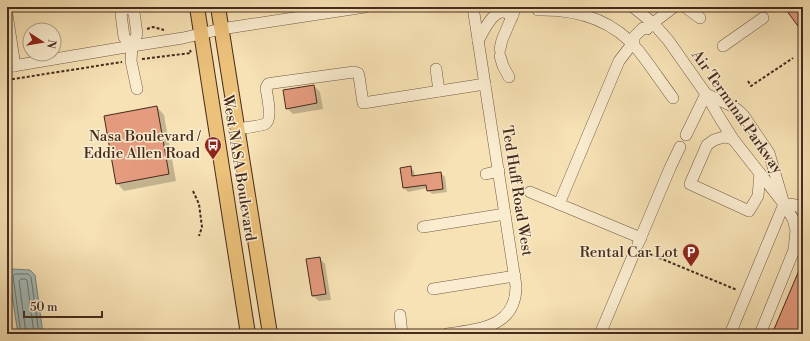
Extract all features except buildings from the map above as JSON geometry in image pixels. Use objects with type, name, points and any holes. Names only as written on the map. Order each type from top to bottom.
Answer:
[{"type":"main road","name":"West NASA Boulevard","points":[[197,7],[248,334]]},
{"type":"main road","name":"West NASA Boulevard","points":[[218,7],[270,334]]},
{"type":"street","points":[[125,7],[122,14],[124,37],[132,46]]},
{"type":"street","points":[[128,7],[134,12],[137,34],[132,46],[131,61],[137,90]]},
{"type":"street","points":[[7,14],[11,66],[183,38],[221,29],[365,7]]},
{"type":"street","name":"Ted Huff Road West","points":[[447,334],[494,324],[504,317],[512,308],[516,297],[515,276],[473,7]]},
{"type":"street","name":"Air Terminal Parkway","points":[[633,7],[650,26],[668,40],[706,94],[734,139],[792,215],[795,225],[795,245],[791,259],[760,334]]},
{"type":"street","points":[[559,204],[619,60],[633,43],[638,41],[647,33],[650,26],[674,7]]},
{"type":"street","points":[[685,7],[700,18]]},
{"type":"street","points":[[478,41],[492,14],[497,9],[503,8],[514,12],[502,40],[500,52],[503,66],[509,77]]},
{"type":"street","points":[[538,10],[570,11],[584,15],[612,28],[633,43],[673,98]]},
{"type":"street","points":[[723,46],[763,18]]},
{"type":"street","points":[[436,68],[439,91]]},
{"type":"street","points":[[237,129],[266,124],[270,115],[266,88],[268,84],[273,83],[354,72],[358,73],[359,76],[363,103],[485,84]]},
{"type":"street","points":[[686,135],[706,94],[732,106],[744,116],[769,153],[784,204],[730,334]]},
{"type":"street","points":[[734,139],[724,137],[714,140],[707,145],[690,184],[749,211],[758,196],[760,173]]},
{"type":"street","points":[[600,334],[680,147]]},
{"type":"street","points":[[486,174],[499,171]]},
{"type":"street","points":[[530,192],[559,204],[638,244]]},
{"type":"street","points":[[784,204],[798,205],[803,212]]},
{"type":"street","points":[[423,227],[505,214]]},
{"type":"street","points":[[791,259],[803,238]]},
{"type":"street","points":[[433,289],[515,276]]},
{"type":"street","points":[[400,315],[402,334]]},
{"type":"path","points":[[7,80],[191,53],[190,48]]},
{"type":"path","points":[[748,81],[751,86],[793,58]]},
{"type":"path","points":[[193,191],[198,204],[202,227],[199,236]]},
{"type":"water","points":[[11,269],[30,270],[35,275],[43,334],[18,334],[9,275]]},
{"type":"place","name":"Nasa Boulevard / Eddie Allen Road","points":[[213,160]]},
{"type":"place","name":"Rental Car Lot","points":[[691,267]]}]
